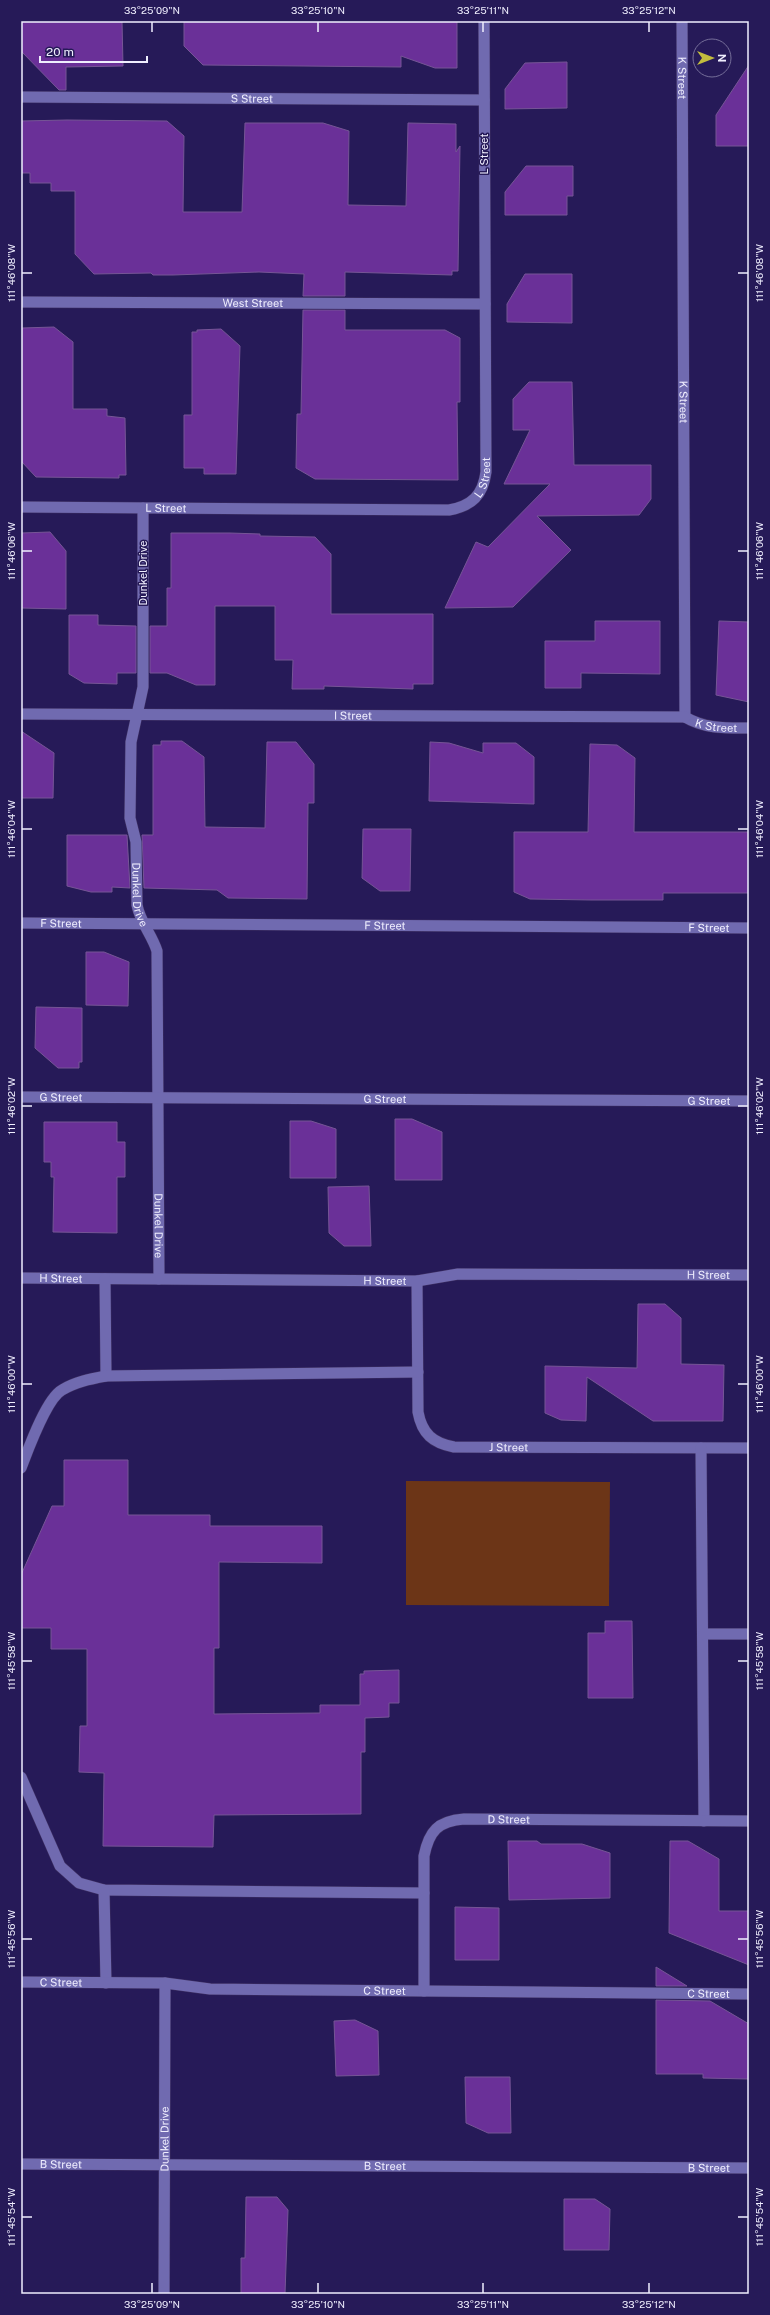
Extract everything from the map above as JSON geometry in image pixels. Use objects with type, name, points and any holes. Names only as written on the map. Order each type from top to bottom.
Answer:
[{"type":"lane","name":"L Street","points":[[21,508],[449,510],[471,503],[480,494],[486,472],[484,21]]},
{"type":"lane","name":"K Street","points":[[682,21],[685,717],[699,724],[716,728],[749,728]]},
{"type":"lane","name":"S Street","points":[[21,97],[484,100]]},
{"type":"lane","name":"West Street","points":[[21,302],[485,304]]},
{"type":"lane","name":"Dunkel Drive","points":[[143,508],[143,687],[131,742],[130,818],[136,842],[136,905],[139,915],[157,951],[159,1279]]},
{"type":"lane","name":"I Street","points":[[21,714],[685,717]]},
{"type":"lane","name":"F Street","points":[[21,923],[749,928]]},
{"type":"lane","name":"G Street","points":[[21,1097],[749,1101]]},
{"type":"lane","name":"H Street","points":[[21,1278],[417,1281],[458,1274],[749,1276]]},
{"type":"lane","points":[[105,1279],[106,1376]]},
{"type":"lane","name":"J Street","points":[[417,1281],[418,1412],[420,1424],[433,1441],[454,1447],[749,1448]]},
{"type":"lane","points":[[21,1468],[39,1423],[60,1391],[83,1380],[106,1376],[418,1372]]},
{"type":"lane","points":[[701,1448],[704,1634],[704,1821]]},
{"type":"lane","points":[[704,1634],[749,1634]]},
{"type":"lane","points":[[21,1777],[60,1866],[79,1883],[104,1890],[424,1893]]},
{"type":"lane","name":"D Street","points":[[424,1991],[424,1856],[426,1844],[432,1833],[440,1825],[451,1820],[749,1821]]},
{"type":"lane","points":[[104,1890],[106,1983]]},
{"type":"lane","name":"C Street","points":[[21,1982],[165,1983],[203,1989],[749,1994]]},
{"type":"lane","name":"Dunkel Drive","points":[[164,2294],[165,1983]]},
{"type":"lane","name":"B Street","points":[[21,2164],[749,2168]]},
{"type":"shaded area","points":[[406,1481],[610,1482],[609,1606],[406,1605]]},
{"type":"building","points":[[21,21],[122,21],[123,66],[66,67],[66,90],[59,90],[21,51]]},
{"type":"building","points":[[184,21],[457,21],[457,68],[435,68],[401,56],[401,67],[203,65],[184,46]]},
{"type":"building","points":[[567,62],[567,108],[505,109],[505,89],[525,63]]},
{"type":"building","points":[[749,65],[749,146],[716,146],[716,115]]},
{"type":"building","points":[[21,121],[167,121],[184,136],[183,212],[242,212],[245,123],[323,123],[349,131],[348,205],[406,206],[408,123],[456,124],[456,152],[460,146],[458,271],[452,271],[452,275],[345,272],[345,296],[303,296],[304,274],[259,272],[173,275],[153,275],[151,273],[94,274],[75,254],[75,191],[51,191],[51,183],[30,183],[30,173],[21,173]]},
{"type":"building","points":[[526,166],[573,166],[573,196],[567,196],[567,215],[505,215],[505,192]]},
{"type":"building","points":[[525,274],[572,274],[572,323],[507,322],[507,304]]},
{"type":"building","points":[[303,310],[345,310],[345,330],[445,330],[460,338],[460,402],[457,402],[458,480],[315,479],[296,468],[297,414],[301,414]]},
{"type":"building","points":[[54,327],[73,342],[73,409],[107,409],[107,416],[125,418],[126,475],[119,475],[119,478],[36,477],[21,461],[22,328]]},
{"type":"building","points":[[221,329],[240,346],[236,474],[204,474],[204,468],[184,468],[184,415],[192,415],[192,332],[197,332],[197,330]]},
{"type":"building","points":[[529,382],[572,382],[574,465],[651,465],[651,499],[639,515],[537,516],[571,550],[513,607],[445,608],[476,542],[488,547],[550,484],[504,484],[530,430],[513,430],[513,399]]},
{"type":"building","points":[[50,532],[66,551],[66,609],[21,608],[21,533]]},
{"type":"building","points":[[171,533],[230,533],[260,534],[260,536],[315,537],[331,554],[331,614],[433,614],[433,684],[413,684],[413,689],[324,686],[324,689],[292,689],[293,660],[275,660],[275,606],[215,606],[215,685],[196,685],[167,673],[150,673],[150,626],[167,626],[167,588],[171,588]]},
{"type":"building","points":[[69,615],[98,615],[98,625],[136,626],[136,673],[117,673],[117,684],[84,683],[69,674]]},
{"type":"building","points":[[595,621],[660,621],[660,674],[581,673],[581,688],[545,688],[545,641],[595,641]]},
{"type":"building","points":[[719,621],[749,622],[749,702],[716,695]]},
{"type":"building","points":[[21,731],[54,753],[53,798],[21,798]]},
{"type":"building","points":[[161,741],[182,741],[204,757],[205,827],[265,828],[267,742],[296,742],[314,764],[314,803],[308,803],[307,899],[228,898],[217,890],[144,888],[142,835],[153,835],[153,745],[161,745]]},
{"type":"building","points":[[430,742],[449,743],[483,753],[483,743],[516,743],[534,757],[534,804],[429,801]]},
{"type":"building","points":[[590,744],[617,745],[635,758],[634,832],[749,832],[749,893],[663,893],[663,900],[591,900],[530,899],[514,892],[514,832],[588,832]]},
{"type":"building","points":[[363,829],[411,829],[410,891],[380,891],[362,878]]},
{"type":"building","points":[[67,835],[127,835],[130,888],[112,887],[112,892],[91,892],[67,886]]},
{"type":"building","points":[[86,952],[104,952],[129,962],[128,1006],[86,1005]]},
{"type":"building","points":[[36,1007],[82,1008],[82,1062],[79,1062],[79,1068],[58,1068],[35,1048]]},
{"type":"building","points":[[395,1119],[412,1119],[442,1132],[442,1180],[395,1180]]},
{"type":"building","points":[[290,1121],[311,1121],[336,1129],[336,1178],[290,1178]]},
{"type":"building","points":[[44,1122],[117,1122],[117,1142],[125,1142],[125,1177],[117,1177],[117,1233],[53,1232],[54,1177],[51,1177],[51,1162],[44,1162]]},
{"type":"building","points":[[369,1186],[371,1246],[344,1246],[329,1233],[328,1187]]},
{"type":"building","points":[[638,1304],[665,1304],[681,1318],[681,1364],[724,1365],[723,1421],[653,1421],[587,1377],[586,1421],[561,1420],[545,1413],[545,1366],[637,1368]]},
{"type":"building","points":[[64,1460],[128,1460],[128,1515],[210,1515],[210,1526],[322,1526],[322,1563],[219,1562],[219,1648],[214,1648],[214,1714],[320,1713],[320,1705],[360,1705],[360,1674],[364,1674],[364,1671],[399,1670],[399,1703],[389,1703],[389,1717],[365,1718],[365,1752],[361,1752],[361,1814],[214,1815],[213,1847],[103,1846],[104,1773],[79,1772],[80,1726],[87,1726],[87,1649],[51,1649],[51,1628],[21,1628],[21,1575],[52,1506],[64,1506]]},
{"type":"building","points":[[605,1621],[632,1621],[633,1698],[588,1698],[588,1633],[605,1633]]},
{"type":"building","points":[[508,1841],[537,1841],[541,1844],[582,1844],[610,1853],[610,1898],[509,1900]]},
{"type":"building","points":[[670,1841],[688,1841],[719,1859],[719,1911],[749,1911],[749,1965],[669,1933]]},
{"type":"building","points":[[455,1907],[499,1908],[499,1960],[455,1960]]},
{"type":"building","points":[[656,1967],[687,1986],[656,1986]]},
{"type":"building","points":[[656,2000],[710,2001],[749,2024],[749,2079],[703,2078],[703,2074],[656,2074]]},
{"type":"building","points":[[355,2020],[378,2031],[379,2075],[336,2076],[334,2021]]},
{"type":"building","points":[[465,2077],[510,2077],[511,2133],[488,2133],[466,2123]]},
{"type":"building","points":[[246,2197],[277,2197],[288,2210],[285,2294],[241,2294],[241,2258],[245,2258]]},
{"type":"building","points":[[564,2199],[595,2199],[610,2209],[609,2250],[564,2250]]}]
